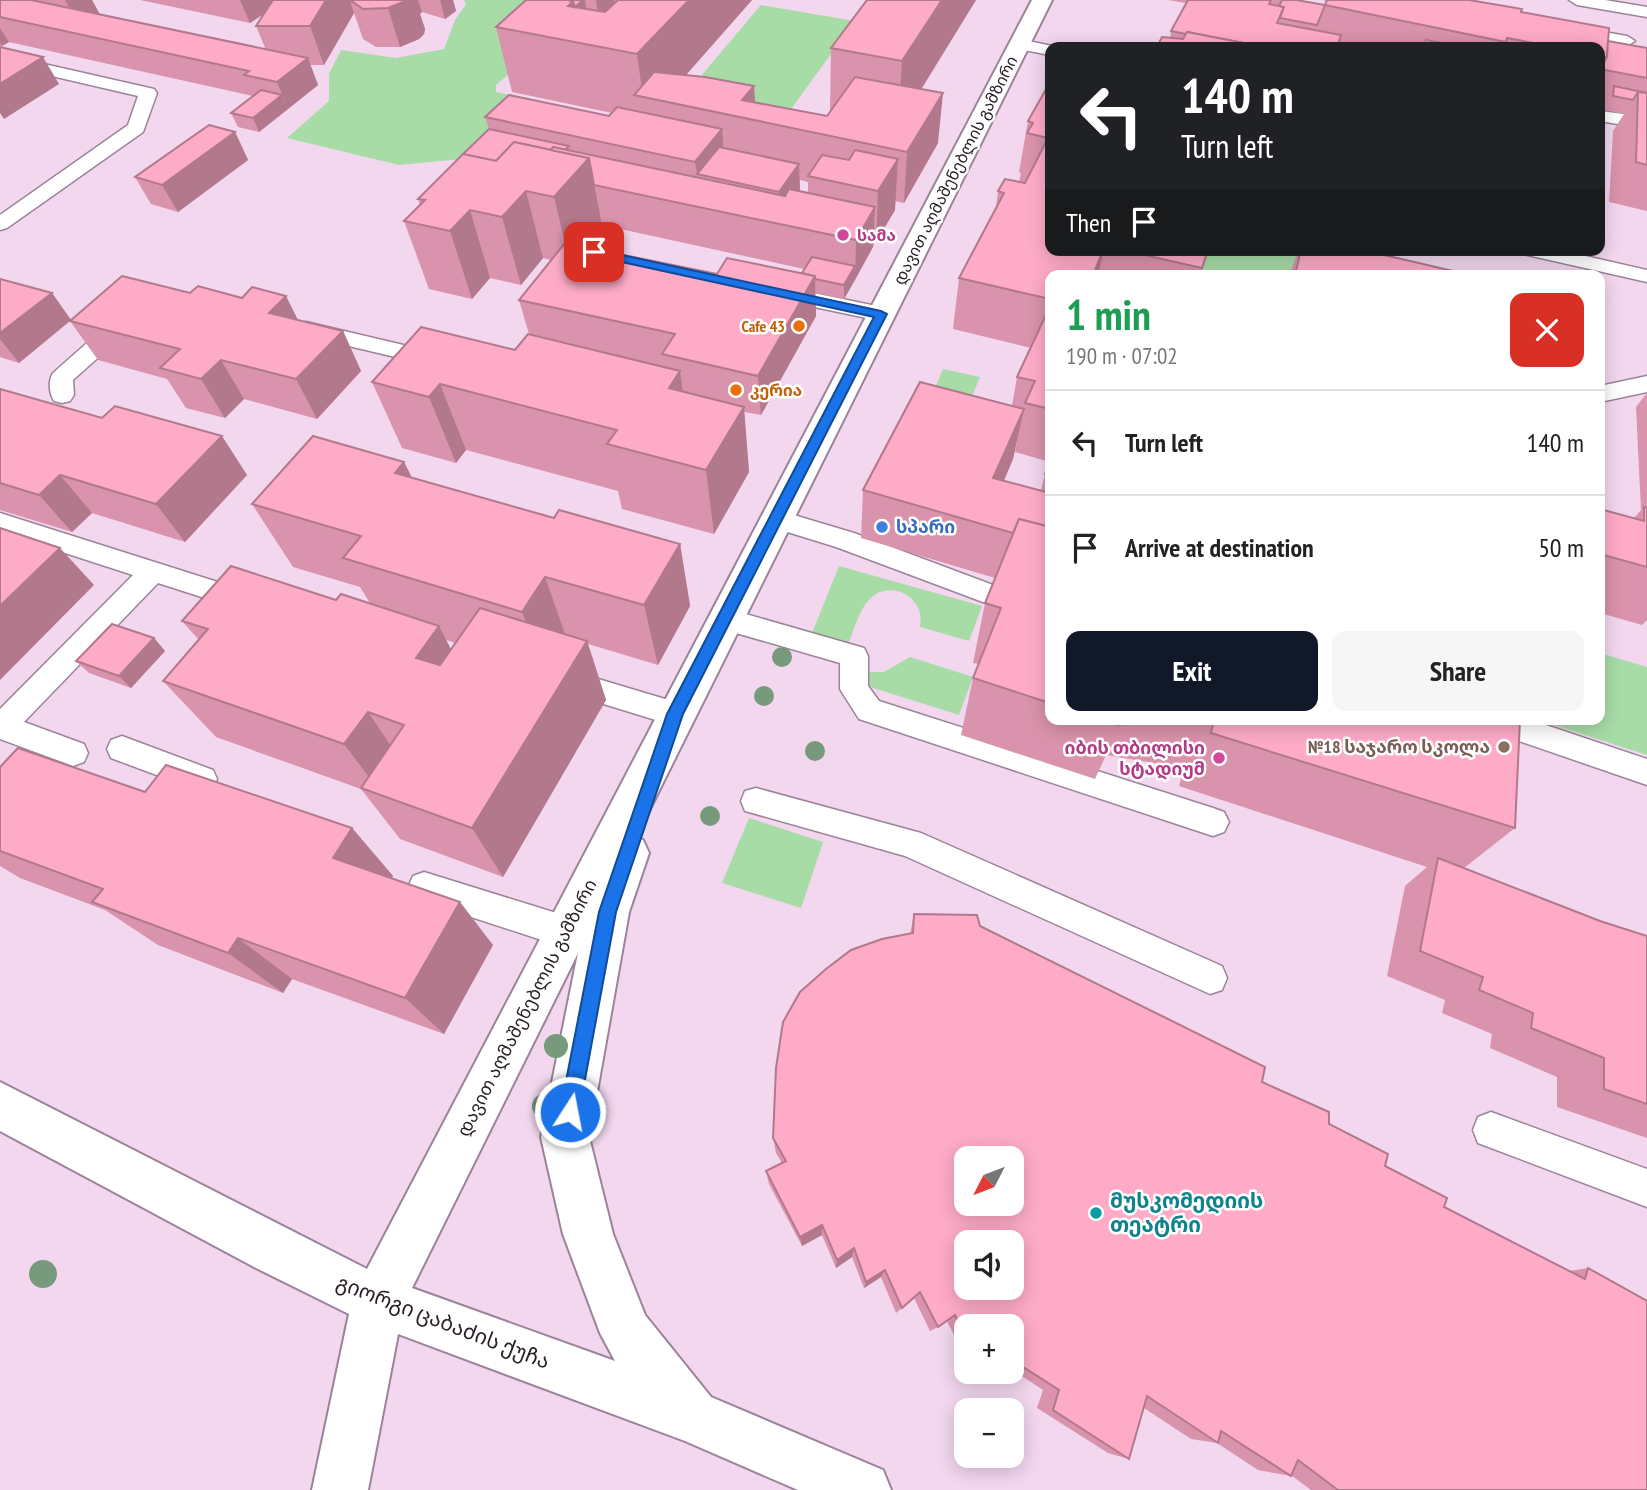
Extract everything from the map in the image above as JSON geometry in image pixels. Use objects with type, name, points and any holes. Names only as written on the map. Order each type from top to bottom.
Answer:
[{"type":"main road","name":"დავით აღმაშენებლის გამზირი","points":[[340,1490],[378,1300],[881,314],[1035,47],[1042,0]]},
{"type":"main road","name":"დავით აღმაშენებლის გამზირი","points":[[675,714],[608,912],[565,1137],[588,1234],[626,1333],[692,1416]]},
{"type":"main road","name":"გიორგი ცაბაძის ქუჩა","points":[[0,1105],[274,1250],[378,1300],[692,1416],[863,1490]]},
{"type":"lane","points":[[1577,0],[1647,12]]},
{"type":"lane","points":[[1549,27],[1627,41]]},
{"type":"lane","points":[[0,58],[148,93],[136,128],[0,224]]},
{"type":"lane","points":[[1605,117],[1647,123]]},
{"type":"lane","points":[[1557,256],[1647,276]]},
{"type":"lane","points":[[755,287],[881,314]]},
{"type":"lane","points":[[62,395],[61,378],[138,310]]},
{"type":"lane","points":[[291,325],[425,357]]},
{"type":"lane","points":[[1605,393],[1647,384]]},
{"type":"lane","points":[[776,519],[845,540],[999,598]]},
{"type":"lane","points":[[0,522],[217,592]]},
{"type":"lane","points":[[73,752],[1,726],[154,572]]},
{"type":"lane","points":[[725,619],[853,656],[854,689],[869,710],[1213,822]]},
{"type":"lane","points":[[538,673],[675,714]]},
{"type":"lane","points":[[1509,725],[1647,772]]},
{"type":"lane","points":[[122,749],[223,786]]},
{"type":"lane","points":[[757,801],[910,843],[1210,978]]},
{"type":"lane","points":[[424,887],[566,932]]},
{"type":"lane","points":[[1491,1130],[1647,1188]]},
{"type":"green space","points":[[464,0],[569,0],[541,47],[496,85],[496,92],[635,121],[472,158],[399,165],[287,138],[329,101],[329,74],[341,50],[396,58],[444,49],[455,20],[466,4]]},
{"type":"green space","points":[[761,5],[855,21],[778,127],[668,115]]},
{"type":"green space","points":[[1186,256],[1349,256],[1345,270],[1181,269]]},
{"type":"green space","points":[[943,369],[980,377],[953,442],[916,432]]},
{"type":"green space","points":[[839,566],[982,606],[969,641],[920,627],[920,616],[912,599],[896,591],[878,593],[866,603],[848,644],[812,633]]},
{"type":"green space","points":[[1605,654],[1647,667],[1647,755],[1554,725],[1605,725]]},
{"type":"green space","points":[[910,657],[973,677],[959,715],[864,685],[870,672],[884,672]]},
{"type":"green space","points":[[749,818],[823,842],[801,908],[722,883]]},
{"type":"building","points":[[0,0],[31,0],[308,58],[277,82],[244,75],[249,71],[0,17]]},
{"type":"building","points":[[273,0],[326,0],[310,26],[256,26]]},
{"type":"building","points":[[350,0],[408,0],[388,8],[363,9]]},
{"type":"building","points":[[526,0],[568,0],[573,1],[568,6],[605,12],[618,0],[689,0],[637,54],[496,27]]},
{"type":"building","points":[[568,0],[583,0],[575,7],[573,1]]},
{"type":"building","points":[[867,0],[942,0],[902,61],[831,48]]},
{"type":"building","points":[[1188,0],[1271,0],[1269,4],[1284,7],[1277,23],[1341,35],[1339,42],[1238,42],[1171,31]]},
{"type":"building","points":[[1282,0],[1325,5],[1317,25],[1280,18],[1284,7],[1279,6]]},
{"type":"building","points":[[1327,0],[1469,0],[1522,9],[1521,12],[1609,28],[1607,57],[1605,42],[1528,42],[1507,38],[1506,42],[1325,5]]},
{"type":"building","points":[[1187,32],[1238,42],[1160,42],[1162,37],[1183,39]]},
{"type":"building","points":[[1608,41],[1647,48],[1647,78],[1605,70]]},
{"type":"building","points":[[0,47],[43,57],[0,84]]},
{"type":"building","points":[[654,72],[705,77],[754,86],[742,100],[827,116],[855,77],[943,93],[907,152],[634,95]]},
{"type":"building","points":[[1614,86],[1647,93],[1638,92],[1633,100],[1613,96]]},
{"type":"building","points":[[261,90],[282,95],[253,118],[231,113]]},
{"type":"building","points":[[1045,91],[1045,137],[1027,133],[1033,123],[1028,121]]},
{"type":"building","points":[[1638,92],[1647,93],[1647,165],[1636,162]]},
{"type":"building","points":[[509,95],[609,116],[617,107],[722,129],[695,162],[485,117]]},
{"type":"building","points":[[209,125],[235,132],[162,185],[135,177]]},
{"type":"building","points":[[489,129],[569,146],[565,150],[553,147],[551,150],[514,142],[496,161],[463,154]]},
{"type":"building","points":[[514,142],[589,158],[554,197],[526,191],[502,217],[470,210],[450,231],[404,221],[425,200],[418,199],[463,154],[496,161]]},
{"type":"building","points":[[1045,144],[1045,256],[1101,256],[1095,270],[1045,270],[1045,298],[959,278],[1004,193],[998,191],[1005,179],[1025,183]]},
{"type":"building","points":[[553,147],[785,196],[789,189],[875,207],[856,240],[594,185],[589,158],[551,150]]},
{"type":"building","points":[[719,147],[799,164],[779,192],[697,174]]},
{"type":"building","points":[[855,150],[898,159],[878,191],[808,176],[822,155],[849,160]]},
{"type":"building","points":[[565,243],[717,274],[727,258],[815,276],[758,376],[662,354],[675,334],[519,300]]},
{"type":"building","points":[[1149,256],[1206,256],[1202,268]]},
{"type":"building","points":[[1300,256],[1389,256],[1449,270],[1296,270]]},
{"type":"building","points":[[812,257],[855,266],[844,285],[815,279],[815,276],[802,273]]},
{"type":"building","points":[[122,276],[190,293],[198,286],[242,298],[252,287],[286,296],[269,313],[343,331],[296,379],[221,360],[201,379],[160,368],[180,349],[70,321]]},
{"type":"building","points":[[0,279],[52,293],[0,333]]},
{"type":"building","points":[[1045,317],[1045,408],[1025,403],[1035,381],[1017,377]]},
{"type":"building","points":[[421,327],[515,350],[528,334],[680,371],[669,388],[744,407],[706,470],[607,444],[617,430],[440,384],[429,397],[372,382]]},
{"type":"building","points":[[920,382],[1024,409],[993,478],[1045,492],[1045,526],[1019,519],[1013,533],[863,490]]},
{"type":"building","points":[[0,389],[102,418],[115,406],[222,436],[156,504],[60,475],[39,495],[0,483]]},
{"type":"building","points":[[313,436],[404,462],[395,473],[554,518],[559,510],[680,544],[644,605],[545,577],[522,612],[343,558],[361,536],[252,504]]},
{"type":"building","points":[[1644,507],[1647,508],[1647,567],[1605,555],[1605,510],[1644,521]]},
{"type":"building","points":[[1019,519],[1045,526],[1045,701],[973,678],[1001,608],[985,603]]},
{"type":"building","points":[[0,528],[60,548],[0,606]]},
{"type":"building","points":[[231,566],[336,600],[341,594],[439,626],[416,658],[440,665],[480,608],[587,641],[472,828],[361,788],[404,725],[368,712],[344,744],[163,681],[208,629],[182,621]]},
{"type":"building","points":[[112,624],[154,638],[119,676],[76,661]]},
{"type":"building","points":[[1213,725],[1520,725],[1515,828],[1211,733]]},
{"type":"building","points":[[18,748],[145,792],[166,765],[352,828],[333,858],[460,902],[405,998],[238,938],[228,953],[92,902],[103,889],[0,851],[0,767]]},
{"type":"building","points":[[1438,858],[1600,921],[1647,936],[1647,1104],[1604,1089],[1604,1058],[1531,1028],[1533,1013],[1479,990],[1483,977],[1420,951]]},
{"type":"building","name":"მუსკომედიის თეატრი","points":[[914,914],[977,915],[980,926],[1265,1067],[1262,1082],[1329,1112],[1329,1124],[1388,1154],[1385,1166],[1447,1198],[1444,1207],[1585,1279],[1588,1268],[1647,1301],[1647,1490],[1338,1490],[1298,1460],[1291,1476],[1221,1431],[1218,1443],[1147,1396],[1129,1459],[1053,1410],[1059,1390],[1024,1368],[1024,1314],[954,1314],[938,1327],[920,1292],[902,1308],[885,1270],[866,1282],[854,1248],[837,1260],[822,1225],[800,1237],[766,1171],[786,1161],[773,1138],[776,1068],[783,1022],[800,992],[826,969],[851,950],[882,939],[913,933]]},
{"type":"place","name":"სამა","points":[[843,235]]},
{"type":"place","name":"Cafe 43","points":[[799,326]]},
{"type":"place","name":"კერია","points":[[736,390]]},
{"type":"place","name":"სპარი","points":[[882,527]]},
{"type":"place","name":"№18 საჯარო სკოლა","points":[[1504,747]]},
{"type":"place","name":"იბის თბილისი სტადიუმ","points":[[1219,758]]},
{"type":"place","name":"მუსკომედიის თეატრი","points":[[1096,1213]]},
{"type":"route","points":[[570,1112],[608,912],[675,714],[881,314],[594,252]]}]
